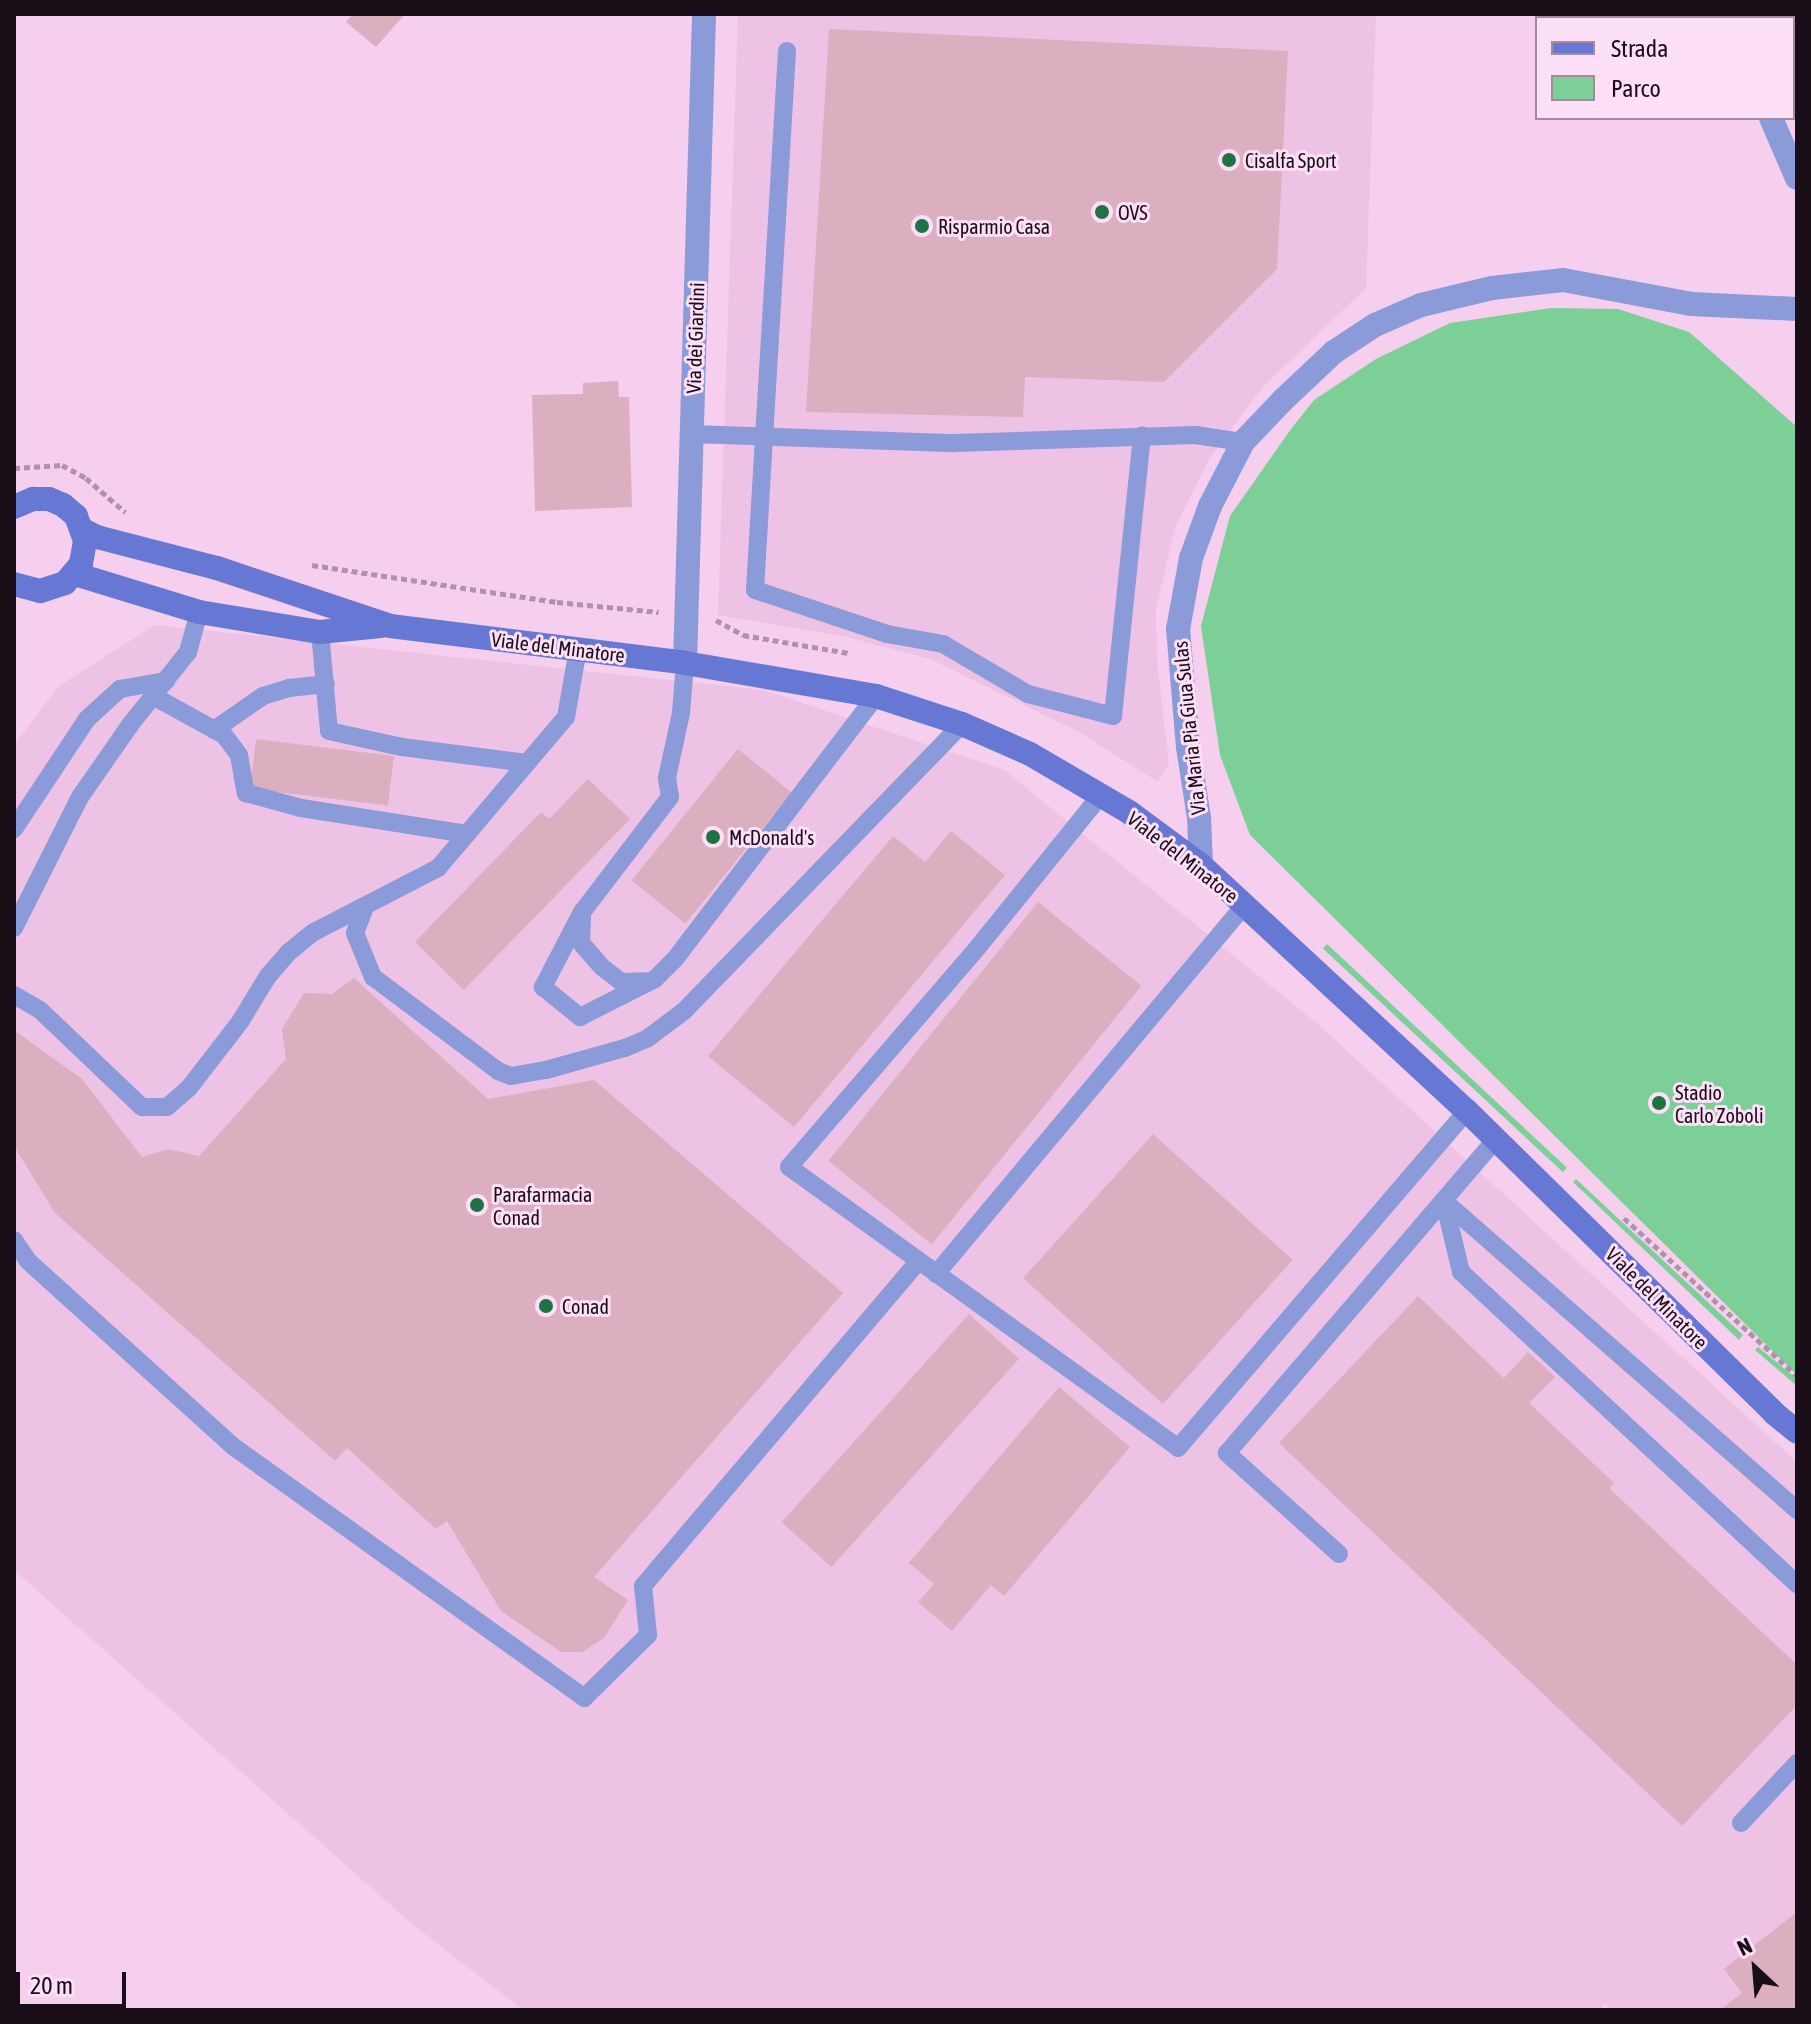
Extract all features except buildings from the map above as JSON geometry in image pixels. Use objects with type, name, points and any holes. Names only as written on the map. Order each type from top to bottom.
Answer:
[{"type":"main road","points":[[15,504],[49,499],[63,505],[76,516],[83,530],[85,553],[75,574],[53,589],[18,589]]},
{"type":"main road","name":"Viale del Minatore","points":[[83,530],[97,537],[217,568],[390,626],[685,663],[876,696],[962,724],[1030,754],[1129,812],[1201,865],[1467,1111],[1775,1414],[1797,1432]]},
{"type":"main road","name":"Viale del Minatore","points":[[75,574],[199,612],[320,632],[390,626]]},
{"type":"street","name":"Via dei Giardini","points":[[685,663],[704,14]]},
{"type":"street","points":[[1772,120],[1797,178]]},
{"type":"street","name":"Via Maria Pia Giua Sulas","points":[[1201,865],[1178,629],[1191,558],[1210,506],[1243,442],[1334,352],[1375,325],[1421,305],[1492,288],[1563,280],[1691,304],[1797,309]]},
{"type":"lane","points":[[787,51],[755,590],[887,634],[943,644],[1028,694],[1113,716],[1142,435]]},
{"type":"lane","points":[[692,434],[955,443],[1195,435],[1243,442]]},
{"type":"lane","points":[[14,928],[80,797],[188,652],[199,612]]},
{"type":"lane","points":[[320,632],[329,731],[402,747],[527,763]]},
{"type":"lane","points":[[14,995],[40,1010],[142,1107],[167,1107],[189,1088],[240,1022],[268,976],[289,952],[314,932],[438,868],[566,717],[578,649]]},
{"type":"lane","points":[[685,663],[681,713],[667,778],[670,797],[582,912],[543,987],[580,1017],[655,979],[675,959],[876,696]]},
{"type":"lane","points":[[14,829],[87,719],[120,689],[166,681]]},
{"type":"lane","points":[[214,730],[263,696],[289,688],[326,684]]},
{"type":"lane","points":[[153,696],[224,735],[239,755],[246,793],[301,808],[467,834]]},
{"type":"lane","points":[[365,907],[355,933],[373,977],[498,1071],[511,1076],[546,1070],[625,1048],[648,1038],[684,1011],[962,724]]},
{"type":"lane","points":[[1100,796],[979,946],[789,1167],[1178,1448],[1467,1111]]},
{"type":"lane","points":[[936,1274],[1244,905]]},
{"type":"lane","points":[[582,912],[581,943],[602,967],[621,982],[655,979]]},
{"type":"lane","points":[[1339,1554],[1227,1453],[1496,1139]]},
{"type":"lane","points":[[1444,1201],[1797,1510]]},
{"type":"lane","points":[[1444,1201],[1461,1272],[1797,1584]]},
{"type":"lane","points":[[14,1240],[28,1261],[234,1447],[584,1698],[648,1635],[643,1586],[919,1261]]},
{"type":"lane","points":[[1741,1823],[1797,1763]]},
{"type":"path","points":[[14,468],[62,465],[86,478],[134,519]]},
{"type":"path","points":[[306,564],[557,602],[687,614],[715,619],[743,635],[861,656]]},
{"type":"path","points":[[1617,1212],[1797,1376]]},
{"type":"shaded area","points":[[738,14],[1376,14],[1366,288],[1263,387],[1211,456],[1175,528],[1156,610],[1157,662],[1169,763],[1158,782],[1079,732],[930,659],[847,637],[718,615]]},
{"type":"shaded area","points":[[155,625],[763,690],[1004,770],[1313,1020],[1797,1462],[1797,2010],[1610,2010],[1604,2003],[1602,2010],[523,2010],[412,1924],[14,1570],[14,745],[59,686]]},
{"type":"green space","name":"Stadio Carlo Zoboli","points":[[1551,308],[1618,309],[1689,332],[1797,427],[1797,1375],[1250,835],[1220,755],[1201,626],[1230,516],[1291,429],[1314,400],[1376,359],[1450,323]]},
{"type":"green space","points":[[1327,944],[1567,1168],[1563,1172],[1323,948]]},
{"type":"green space","points":[[1576,1179],[1743,1335],[1739,1340],[1573,1182]]},
{"type":"green space","points":[[1758,1347],[1797,1379],[1797,1386],[1755,1350]]},
{"type":"place","name":"Cisalfa Sport","points":[[1229,160]]},
{"type":"place","name":"OVS","points":[[1102,212]]},
{"type":"place","name":"Risparmio Casa","points":[[922,226]]},
{"type":"place","name":"McDonald's","points":[[713,837]]},
{"type":"place","name":"Stadio Carlo Zoboli","points":[[1659,1103]]},
{"type":"place","name":"Parafarmacia Conad","points":[[477,1205]]},
{"type":"place","name":"Conad","points":[[546,1306]]}]
